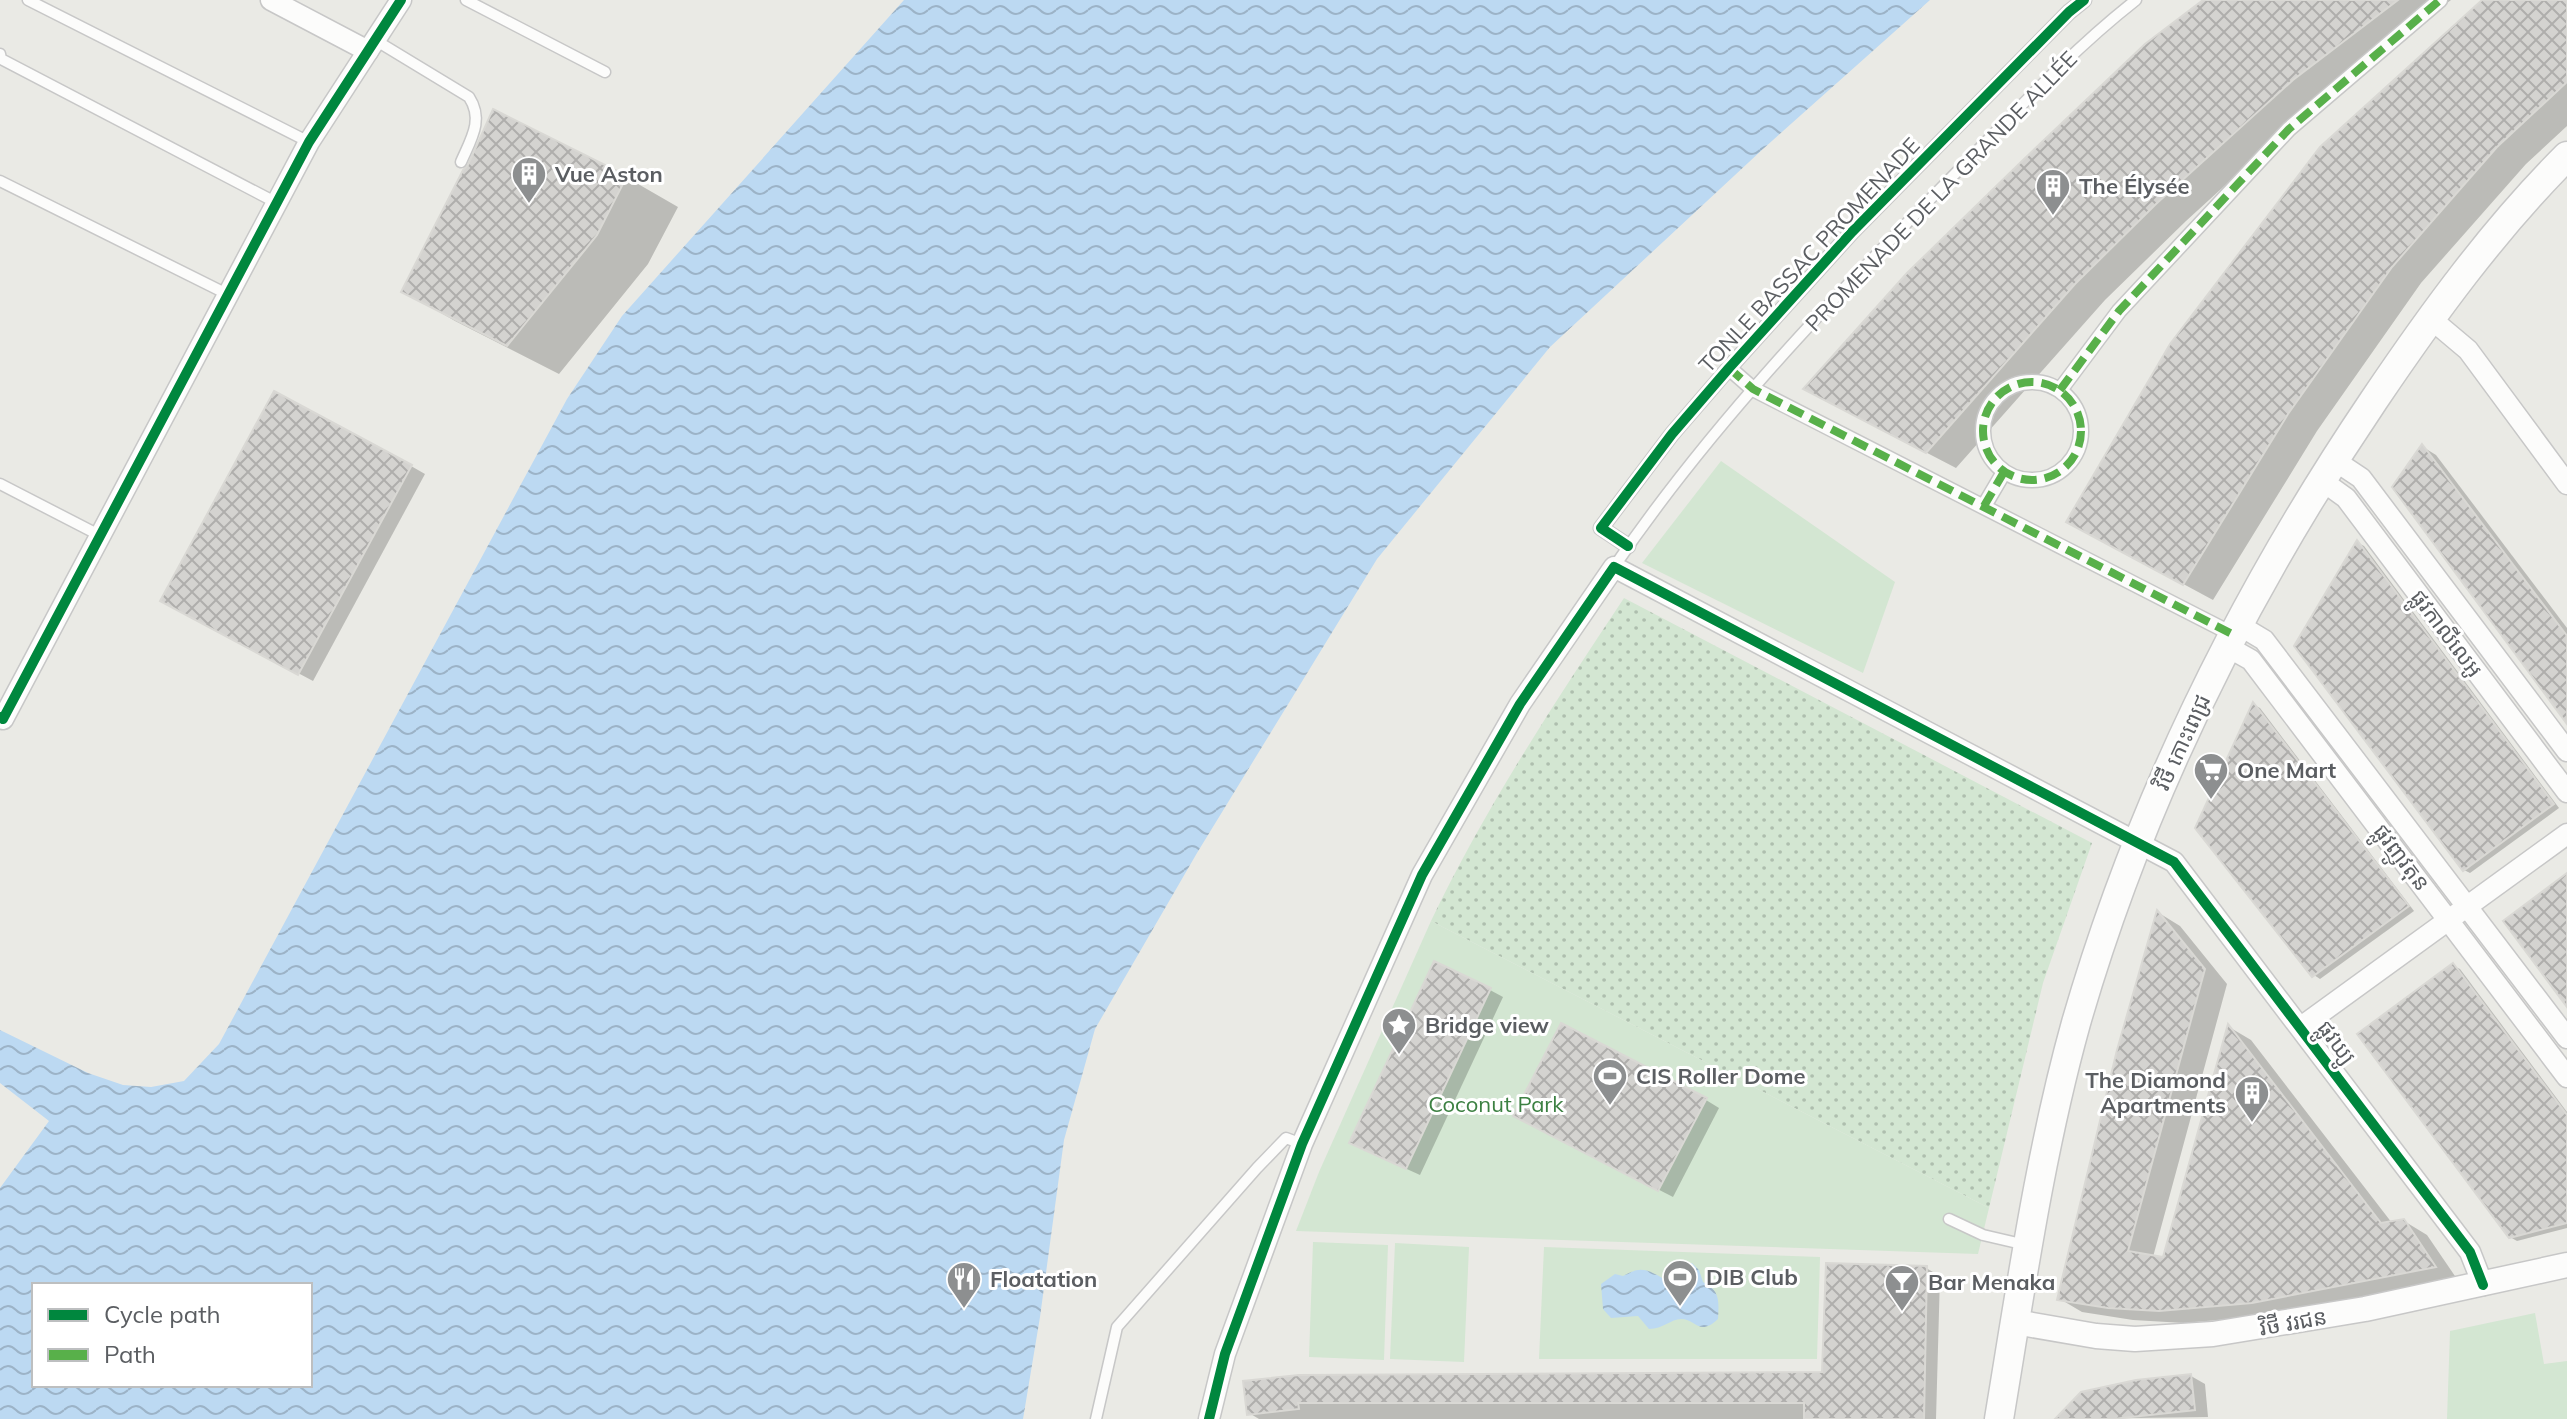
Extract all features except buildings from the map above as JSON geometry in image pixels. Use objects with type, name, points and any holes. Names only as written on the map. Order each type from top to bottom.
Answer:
[{"type":"main road","name":"វិថី កោះពេជ្រ","points":[[1999,1419],[2028,1246],[2053,1118],[2076,1024],[2123,876],[2192,718],[2234,636],[2328,470],[2430,318],[2494,236],[2567,156]]},
{"type":"street","points":[[271,0],[371,46]]},
{"type":"street","points":[[0,717],[3,719],[309,142],[401,0]]},
{"type":"street","name":"TONLE BASSAC PROMENADE","points":[[1628,546],[1601,528],[1672,434],[1852,232],[2084,0]]},
{"type":"street","points":[[2060,390],[2119,311],[2289,129],[2440,0]]},
{"type":"street","points":[[2430,318],[2468,350],[2567,484]]},
{"type":"street","points":[[1729,368],[1753,389],[2234,636]]},
{"type":"street","points":[[2043,383],[2060,390],[2069,398],[2080,419],[2079,446],[2074,458],[2053,476],[2040,480],[2024,479],[2004,472],[1990,457],[1984,444],[1985,414],[1992,402],[2002,391],[2015,384],[2043,383]]},
{"type":"street","name":"ផ្លូវកាលីលេអូ","points":[[2328,470],[2361,478],[2567,751]]},
{"type":"street","name":"ផ្លូវកាលីលេអូ","points":[[2328,470],[2567,792]]},
{"type":"street","points":[[1984,506],[2004,472]]},
{"type":"street","points":[[1209,1419],[1225,1354],[1302,1144],[1422,875],[1520,704],[1614,567]]},
{"type":"street","name":"ផ្លូវឃ្យូ","points":[[1614,567],[2174,862],[2470,1252],[2483,1285]]},
{"type":"street","name":"ផ្លូវញូវតុន","points":[[2234,636],[2264,640],[2567,1038]]},
{"type":"street","name":"ផ្លូវញូវតុន","points":[[2234,636],[2567,1077]]},
{"type":"street","points":[[2301,1027],[2567,834]]},
{"type":"street","name":"វិថី វរជន","points":[[2015,1322],[2096,1336],[2171,1338],[2266,1327],[2483,1285],[2567,1265]]},
{"type":"lane","points":[[28,0],[309,142]]},
{"type":"lane","points":[[466,0],[605,72]]},
{"type":"lane","name":"PROMENADE DE LA GRANDE ALLÉE","points":[[1614,567],[1700,450],[1876,254],[2090,36],[2136,0]]},
{"type":"lane","points":[[371,46],[469,97],[476,107],[478,124],[461,162]]},
{"type":"lane","points":[[0,54],[1,59],[277,203]]},
{"type":"lane","points":[[0,181],[227,294]]},
{"type":"lane","points":[[0,484],[101,536]]},
{"type":"lane","points":[[1096,1419],[1117,1327],[1286,1138],[1302,1144]]},
{"type":"lane","points":[[1949,1219],[1983,1235],[2028,1246]]},
{"type":"green space","points":[[1721,461],[1895,582],[1863,673],[1642,563]]},
{"type":"green space","points":[[1624,598],[2092,843],[2043,983],[1989,1208],[1431,921],[1474,837],[1547,716]]},
{"type":"green space","name":"Coconut Park","points":[[1431,921],[1989,1208],[1978,1254],[1296,1231],[1319,1172]]},
{"type":"green space","points":[[1313,1242],[1388,1245],[1384,1360],[1309,1357]]},
{"type":"green space","points":[[1395,1243],[1469,1247],[1464,1362],[1390,1359]]},
{"type":"green space","name":"DIB Club","points":[[1544,1247],[1820,1257],[1817,1359],[1539,1359]]},
{"type":"green space","points":[[2535,1313],[2544,1364],[2567,1361],[2567,1419],[2447,1419],[2450,1331]]},
{"type":"water","points":[[904,0],[1930,0],[1763,149],[1550,347],[1377,559],[1197,853],[1095,1029],[1064,1140],[1023,1419],[0,1419],[0,1188],[49,1121],[0,1083],[0,1030],[88,1073],[123,1085],[151,1087],[184,1081],[219,1044],[567,399],[622,316]]},
{"type":"water","points":[[1682,1263],[1692,1263],[1699,1270],[1703,1282],[1715,1292],[1718,1319],[1712,1324],[1702,1327],[1681,1319],[1649,1329],[1638,1316],[1611,1318],[1603,1309],[1601,1284],[1615,1274],[1623,1276],[1644,1270],[1664,1279],[1674,1277]]},
{"type":"marked path","points":[[2060,390],[2119,311],[2289,129],[2440,0]]},
{"type":"marked path","points":[[1729,368],[1753,389],[2234,635]]},
{"type":"marked path","points":[[2032,382],[2051,386],[2067,396],[2077,412],[2081,431],[2077,450],[2067,466],[2051,476],[2032,480],[2013,476],[1997,466],[1987,450],[1983,431],[1987,412],[1997,396],[2013,386],[2032,382]]},
{"type":"marked path","points":[[1984,506],[2004,472]]},
{"type":"cycle path","points":[[0,717],[3,719],[309,142],[401,0]]},
{"type":"cycle path","points":[[1628,546],[1601,528],[1672,434],[1852,232],[2084,0]]},
{"type":"cycle path","points":[[1209,1419],[1225,1354],[1302,1144],[1422,875],[1520,704],[1614,567],[2174,862],[2470,1252],[2483,1285]]},
{"type":"place","name":"Vue Aston","points":[[529,205]]},
{"type":"place","name":"The Élysée","points":[[2053,217]]},
{"type":"place","name":"One Mart","points":[[2211,801]]},
{"type":"place","name":"Bridge view","points":[[1399,1056]]},
{"type":"place","name":"CIS Roller Dome","points":[[1610,1107]]},
{"type":"place","name":"The Diamond Apartments","points":[[2252,1124]]},
{"type":"place","name":"DIB Club","points":[[1680,1308]]},
{"type":"place","name":"Floatation","points":[[964,1310]]},
{"type":"place","name":"Bar Menaka","points":[[1902,1313]]}]
